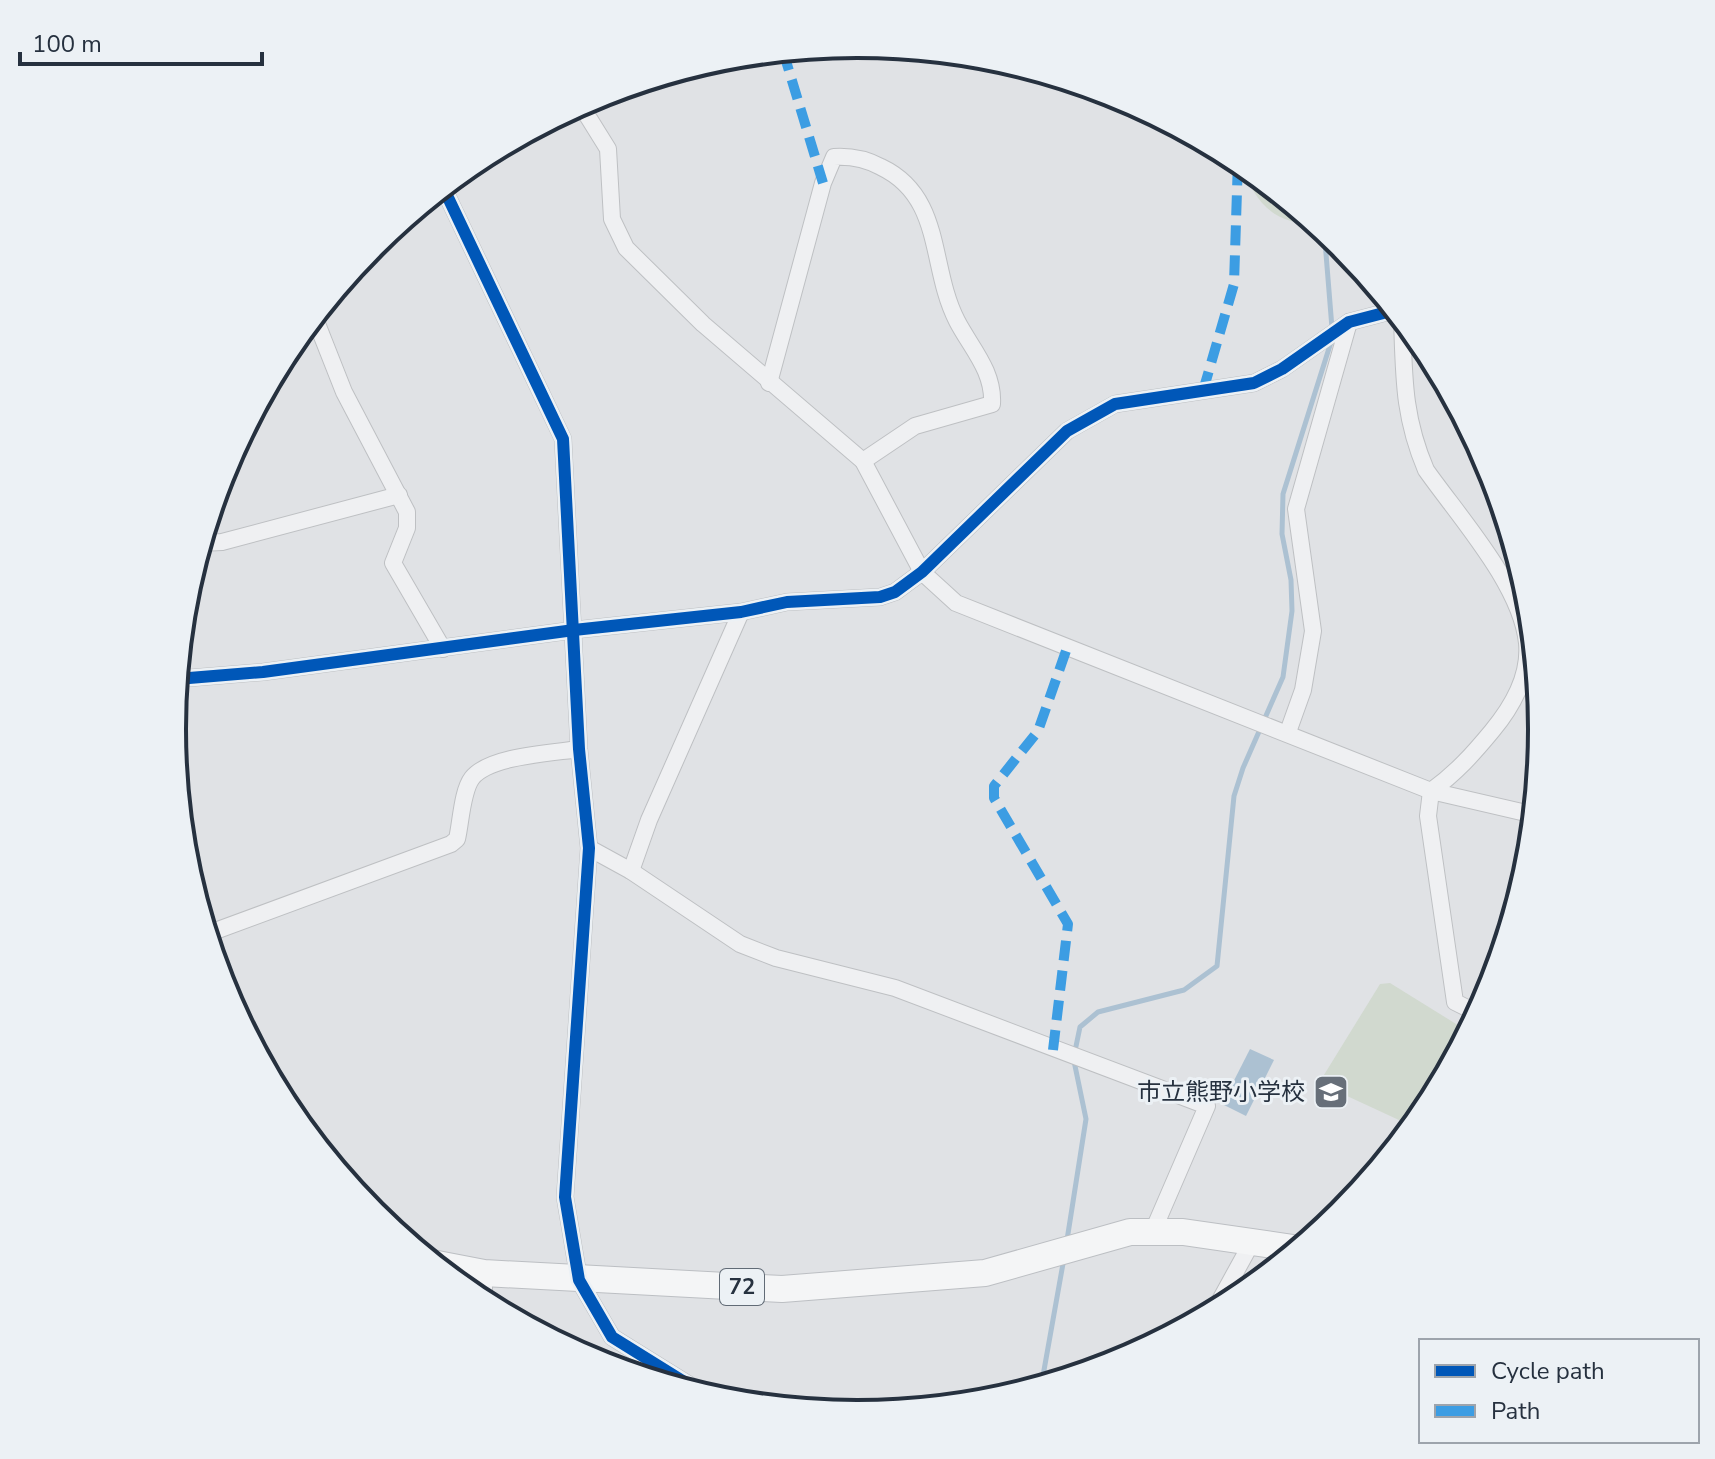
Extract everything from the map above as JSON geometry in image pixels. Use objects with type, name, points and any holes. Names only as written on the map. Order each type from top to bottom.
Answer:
[{"type":"main road","name":"72","points":[[457,1268],[484,1273],[579,1280],[782,1289],[985,1273],[1107,1236],[1153,1231],[1285,1247]]},
{"type":"street","points":[[587,115],[608,149],[612,219],[626,248],[769,383],[863,461],[922,572],[956,603],[976,614],[1288,732],[1431,791],[1524,812]]},
{"type":"street","points":[[769,383],[823,183],[834,157],[870,161],[891,171],[908,183],[921,201],[932,226],[940,275],[957,321],[974,346],[993,389],[992,404],[981,410],[915,426],[863,461]]},
{"type":"street","points":[[448,198],[563,439],[579,749],[589,848],[565,1197],[579,1280],[612,1337],[672,1374]]},
{"type":"street","points":[[188,678],[741,612],[787,602],[880,597],[895,592],[922,572],[1067,431],[1089,417],[1115,404],[1254,383],[1282,369],[1349,322],[1383,313]]},
{"type":"street","points":[[1288,732],[1303,690],[1313,631],[1296,509],[1349,322]]},
{"type":"street","points":[[319,329],[344,392],[407,512],[407,528],[393,563],[443,649]]},
{"type":"street","points":[[1402,338],[1404,401],[1418,452],[1426,470],[1502,577],[1518,611]]},
{"type":"street","points":[[213,542],[399,495]]},
{"type":"street","points":[[631,871],[649,820],[741,612]]},
{"type":"street","points":[[1468,1008],[1455,1002],[1428,816],[1431,791],[1459,771],[1506,715],[1525,660]]},
{"type":"street","points":[[217,930],[451,844],[457,839],[470,780],[480,772],[508,760],[579,749]]},
{"type":"street","points":[[589,848],[631,871],[740,944],[776,958],[895,988],[1207,1106],[1153,1231]]},
{"type":"street","points":[[1225,1292],[1252,1242]]},
{"type":"street","points":[[484,1273],[484,1288]]},
{"type":"shaded area","points":[[1251,186],[1296,222],[1276,215]]},
{"type":"shaded area","points":[[1390,983],[1460,1026],[1402,1122],[1319,1083],[1380,984]]},
{"type":"water","points":[[1250,1049],[1274,1060],[1246,1116],[1222,1104]]},
{"type":"waterway","points":[[1326,249],[1332,328]]},
{"type":"waterway","points":[[1075,1051],[1080,1027],[1098,1012],[1184,990],[1217,966],[1234,796],[1283,677],[1292,611],[1291,580],[1282,534],[1283,494],[1331,342]]},
{"type":"waterway","points":[[1067,1240],[1086,1119],[1074,1061]]},
{"type":"waterway","points":[[1043,1374],[1064,1258]]},
{"type":"marked path","points":[[786,62],[823,183]]},
{"type":"marked path","points":[[1203,391],[1234,284],[1237,176]]},
{"type":"marked path","points":[[1053,1050],[1068,924],[994,798],[994,786],[1038,731],[1067,648]]},
{"type":"cycle path","points":[[448,198],[563,439],[579,749],[589,848],[565,1197],[579,1280],[612,1337],[672,1374]]},
{"type":"cycle path","points":[[188,678],[263,672],[574,630],[741,612],[787,602],[880,597],[895,592],[922,572],[1067,431],[1115,404],[1254,383],[1282,369],[1349,322],[1383,313]]},
{"type":"place","name":"市立熊野小学校","points":[[1331,1092]]}]
